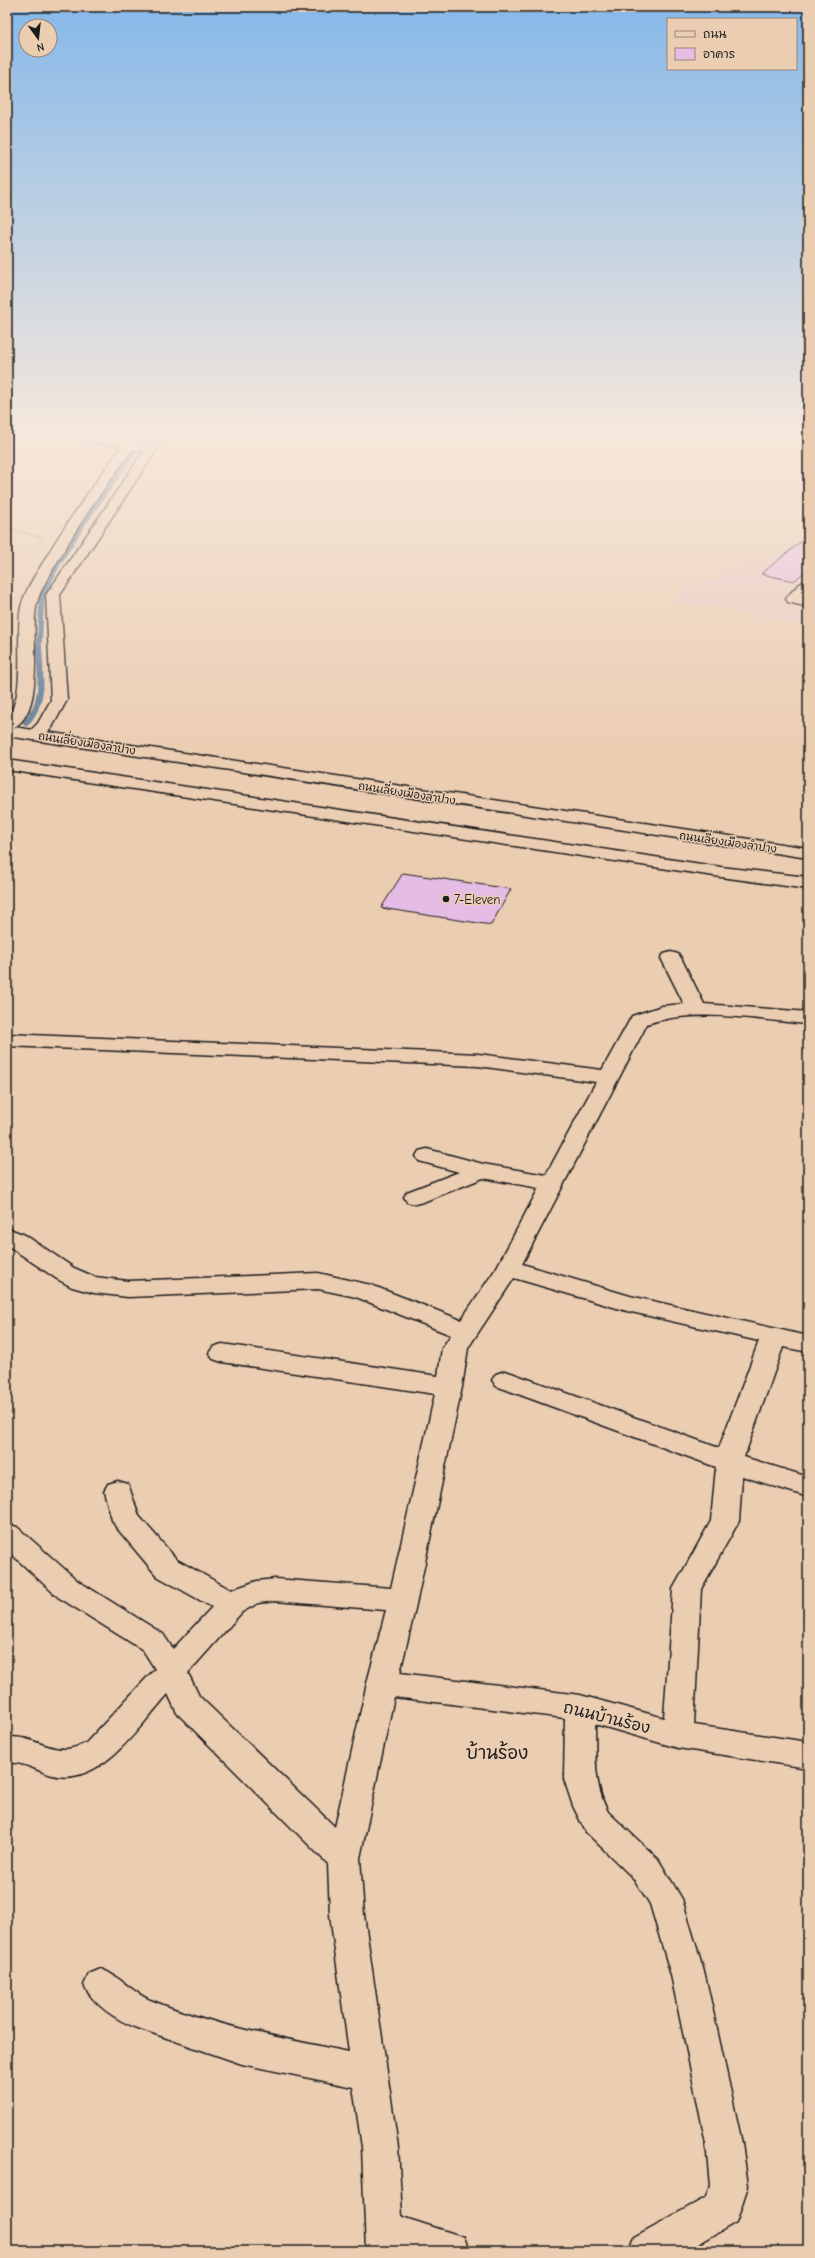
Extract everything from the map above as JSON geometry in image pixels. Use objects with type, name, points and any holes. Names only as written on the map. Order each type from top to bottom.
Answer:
[{"type":"main road","points":[[7,725],[20,713],[25,696],[28,609],[32,593],[64,536]]},
{"type":"main road","points":[[34,735],[45,726],[59,700],[53,595],[91,536]]},
{"type":"main road","points":[[808,584],[793,600],[808,603]]},
{"type":"main road","points":[[32,593],[53,595]]},
{"type":"main road","points":[[27,640],[56,639]]},
{"type":"main road","name":"ถนนเลี่ยงเมืองลำปาง","points":[[7,731],[808,853]]},
{"type":"main road","points":[[7,765],[721,872],[808,883]]},
{"type":"main road","points":[[671,958],[697,1009]]},
{"type":"main road","points":[[450,2251],[385,2241],[380,2147],[346,1915],[344,1858],[449,1387],[455,1348],[508,1268],[639,1020],[662,1012],[697,1009],[808,1018]]},
{"type":"main road","points":[[7,1040],[478,1060],[608,1078]]},
{"type":"main road","points":[[427,1156],[480,1171],[554,1183]]},
{"type":"main road","points":[[415,1197],[480,1171]]},
{"type":"main road","points":[[7,1235],[27,1244],[74,1279],[98,1287],[128,1289],[318,1281],[362,1290],[466,1330]]},
{"type":"main road","points":[[508,1268],[627,1303],[808,1344]]},
{"type":"main road","points":[[678,1735],[687,1589],[725,1521],[731,1452],[774,1336]]},
{"type":"main road","points":[[222,1353],[449,1387]]},
{"type":"main road","points":[[505,1380],[730,1462],[808,1487]]},
{"type":"main road","points":[[118,1491],[126,1520],[167,1568],[232,1604]]},
{"type":"main road","points":[[7,1534],[68,1589],[153,1642],[172,1671],[188,1704],[344,1858]]},
{"type":"main road","points":[[7,1750],[20,1749],[57,1763],[78,1762],[97,1752],[232,1604],[247,1594],[260,1590],[402,1600]]},
{"type":"main road","name":"ถนนบ้านร้อง","points":[[382,1683],[580,1707],[678,1735],[808,1755]]},
{"type":"main road","points":[[580,1707],[580,1779],[597,1822],[646,1869],[665,1899],[688,1975],[724,2143],[729,2186],[723,2209],[648,2251]]},
{"type":"main road","points":[[101,1984],[138,2012],[242,2047],[369,2073]]},
{"type":"path","points":[[35,536],[44,539],[58,536]]},
{"type":"shaded area","points":[[802,536],[808,536],[808,628],[715,606],[673,603],[680,589],[718,578],[725,566],[767,558]]},
{"type":"building","points":[[808,536],[808,569],[794,581],[761,574]]},
{"type":"building","name":"7-Eleven","points":[[403,873],[511,889],[491,925],[381,908]]},
{"type":"waterway","points":[[39,646],[42,597],[58,564],[75,536]]},
{"type":"waterway","points":[[26,723],[37,706],[39,696],[41,677],[39,646]]},
{"type":"place","name":"7-Eleven","points":[[446,899]]},
{"type":"district","name":"บ้านร้อง","points":[[497,1753]]}]
